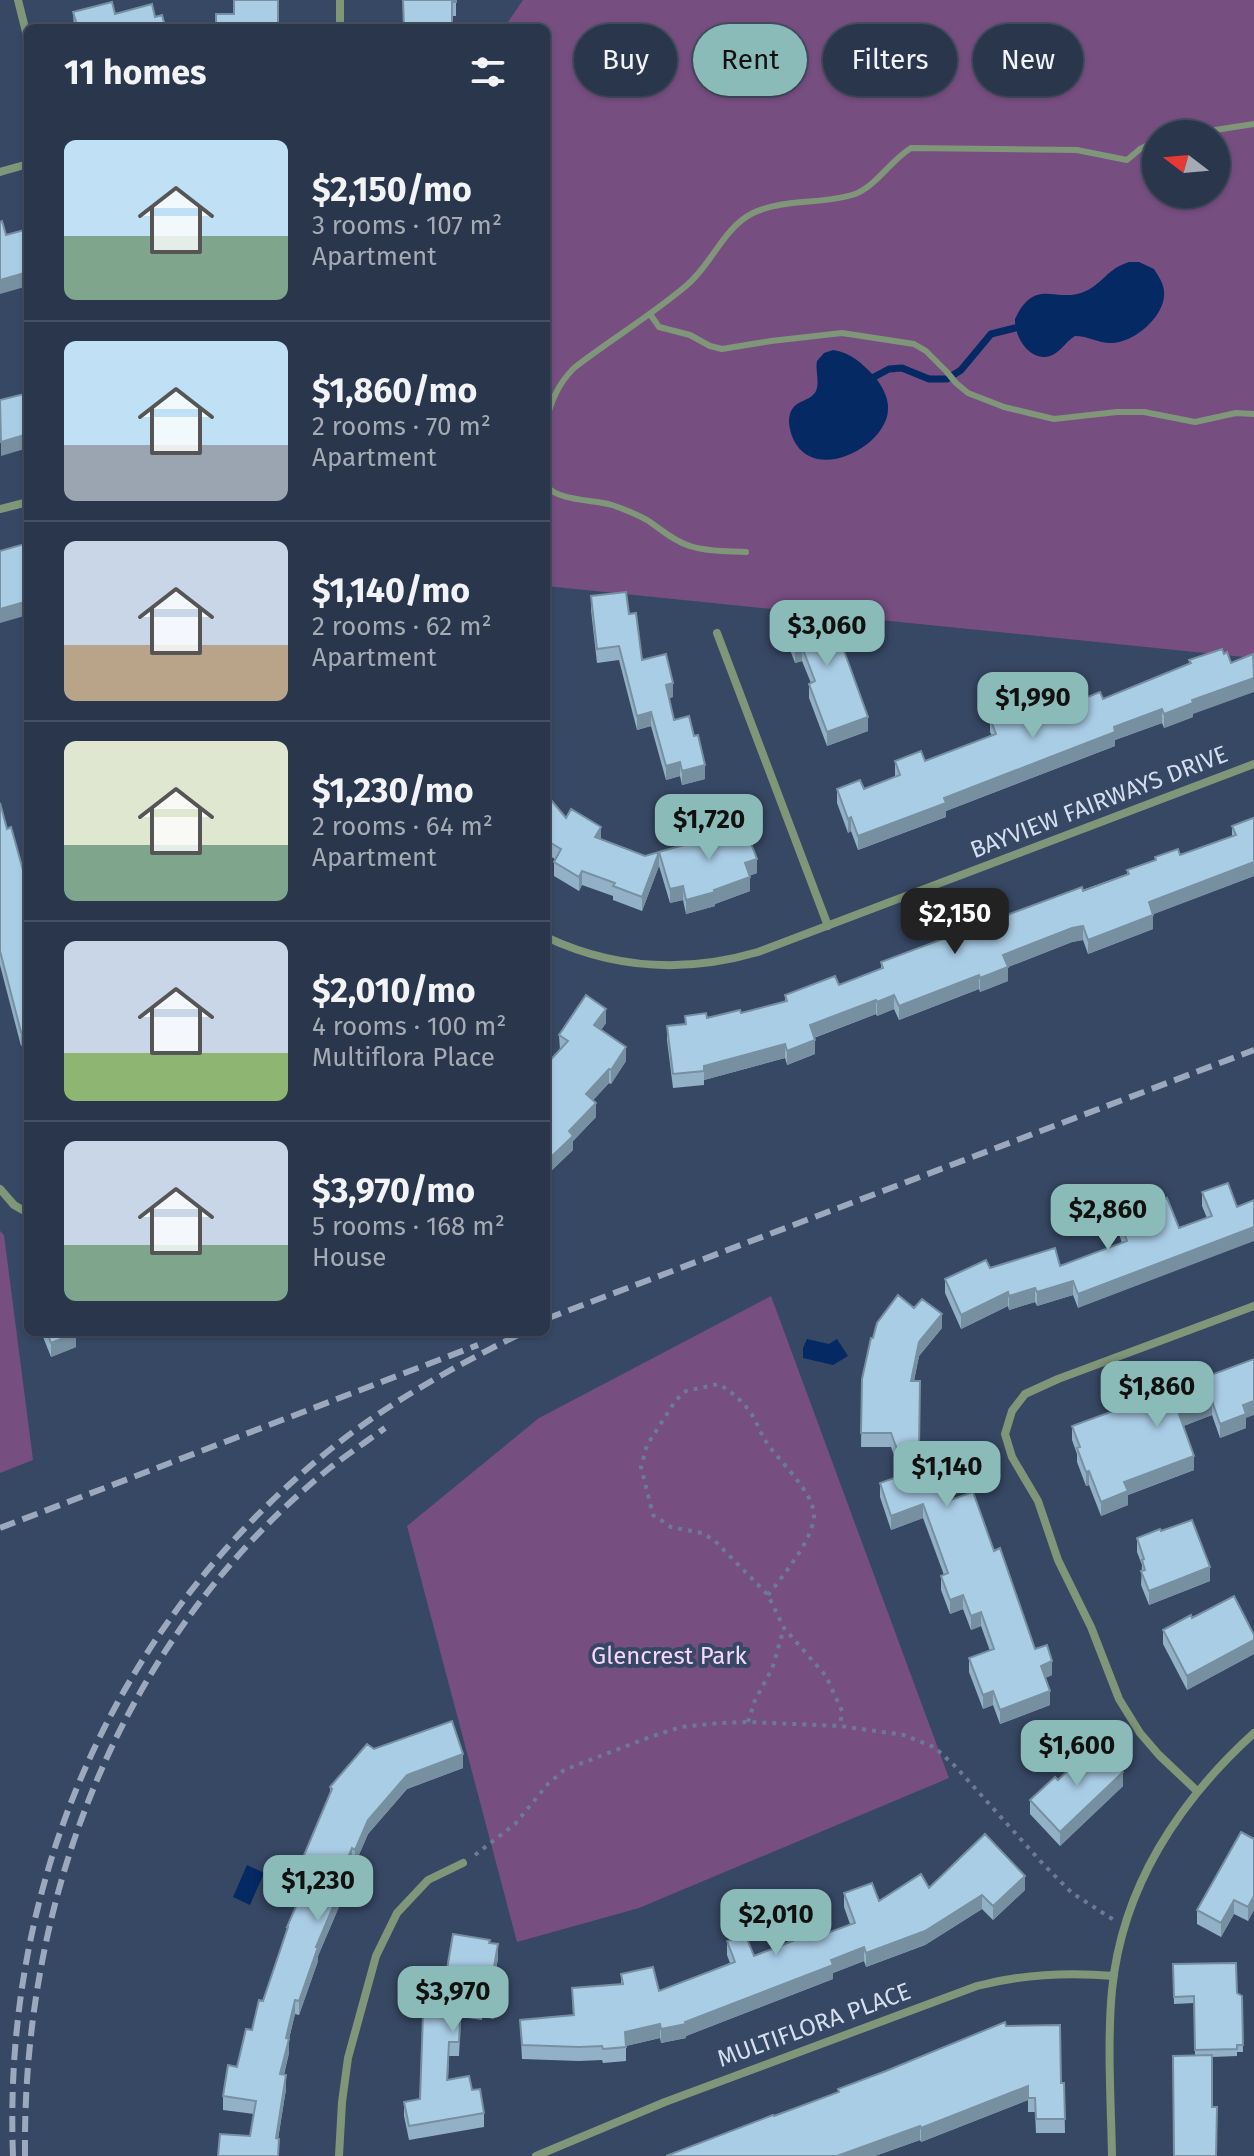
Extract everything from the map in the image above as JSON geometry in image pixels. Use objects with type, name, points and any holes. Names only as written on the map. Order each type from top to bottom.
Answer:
[{"type":"street","points":[[18,0],[24,24]]},
{"type":"street","points":[[340,0],[340,24]]},
{"type":"street","points":[[0,172],[24,165]]},
{"type":"street","points":[[0,509],[24,503]]},
{"type":"street","points":[[717,633],[828,926]]},
{"type":"street","name":"BAYVIEW FAIRWAYS DRIVE","points":[[550,940],[606,959],[646,965],[688,966],[746,956],[1254,764]]},
{"type":"street","points":[[0,1189],[14,1205],[24,1211]]},
{"type":"street","points":[[1197,1791],[1150,1744],[1119,1699],[1091,1627],[1058,1560],[1038,1501],[1012,1457],[1005,1434],[1012,1411],[1025,1394],[1254,1306]]},
{"type":"street","points":[[1112,2156],[1110,2025],[1114,1976],[1125,1926],[1162,1841],[1197,1791],[1227,1757],[1254,1733]]},
{"type":"street","points":[[339,2156],[348,2058],[376,1956],[397,1913],[428,1880],[463,1863]]},
{"type":"street","name":"MULTIFLORA PLACE","points":[[536,2156],[665,2102],[977,1986],[1008,1977],[1044,1974],[1114,1976]]},
{"type":"lane","points":[[1230,128],[1254,124]]},
{"type":"lane","points":[[550,409],[564,378],[595,351],[689,284],[722,241],[751,214],[770,207],[853,194],[868,187],[898,156],[911,148],[1077,150],[1127,160],[1142,148]]},
{"type":"lane","points":[[650,314],[659,327],[690,335],[710,346],[732,348],[842,333],[914,344],[926,351],[968,393],[984,401],[1054,419],[1144,412],[1195,422],[1236,413],[1254,414]]},
{"type":"lane","points":[[550,490],[623,509],[646,519],[691,547],[746,552]]},
{"type":"path","points":[[768,1595],[807,1539],[814,1516],[808,1496],[793,1474],[776,1458],[750,1411],[734,1393],[719,1384],[686,1391],[676,1400],[647,1445],[641,1467],[653,1515],[671,1527],[702,1533],[715,1541],[768,1595],[784,1628],[826,1676],[842,1711],[840,1726]]},
{"type":"path","points":[[748,1722],[755,1700],[772,1669],[784,1628]]},
{"type":"path","points":[[463,1863],[515,1824],[547,1785],[564,1770],[650,1737],[681,1727],[748,1722],[840,1726],[904,1735],[934,1747],[1072,1893],[1125,1926]]},
{"type":"green space","points":[[523,0],[1254,0],[1254,658],[550,586],[550,24],[507,24]]},
{"type":"green space","points":[[0,1231],[4,1235],[33,1460],[0,1473]]},
{"type":"green space","name":"Glencrest Park","points":[[771,1296],[949,1778],[639,1908],[517,1942],[407,1526],[539,1418]]},
{"type":"water","points":[[1129,262],[1139,262],[1154,269],[1163,286],[1162,306],[1141,331],[1113,343],[1075,336],[1057,352],[1043,357],[1030,352],[1020,340],[1015,319],[1031,298],[1039,294],[1065,295],[1086,291],[1115,268]]},
{"type":"water","points":[[833,350],[851,356],[874,376],[884,391],[888,409],[877,435],[865,445],[836,459],[820,459],[807,455],[796,444],[789,421],[793,408],[816,391],[817,361],[824,353]]},
{"type":"water","points":[[807,1339],[829,1344],[837,1339],[848,1356],[833,1365],[803,1358]]},
{"type":"water","points":[[247,1865],[264,1873],[250,1905],[233,1897]]},
{"type":"building","points":[[234,0],[278,0],[278,24],[216,24],[216,14],[234,14]]},
{"type":"building","points":[[403,0],[456,0],[452,2],[452,24],[404,24]]},
{"type":"building","points":[[112,2],[115,14],[152,4],[155,17],[162,15],[164,24],[77,24],[73,12]]},
{"type":"building","points":[[0,222],[6,235],[24,230],[24,273],[0,280]]},
{"type":"building","points":[[24,394],[24,435],[1,442],[0,400]]},
{"type":"building","points":[[24,544],[24,602],[0,609],[0,551]]},
{"type":"building","points":[[626,592],[629,614],[636,613],[642,660],[666,654],[673,683],[666,685],[674,720],[689,716],[694,736],[698,735],[705,765],[682,771],[680,762],[666,766],[651,712],[637,716],[619,646],[597,649],[591,596]]},
{"type":"building","points":[[827,604],[868,717],[827,732],[809,684],[815,681],[802,647],[795,649],[784,620]]},
{"type":"building","points":[[1222,649],[1224,654],[1227,652],[1231,663],[1253,654],[1254,678],[1192,700],[1193,703],[1164,714],[1162,709],[1114,727],[1115,732],[944,798],[946,803],[858,836],[851,817],[848,819],[837,789],[860,780],[864,789],[900,775],[895,761],[921,751],[925,761],[996,734],[990,718],[1064,688],[1070,704],[1100,692],[1103,699],[1191,663],[1189,660]]},
{"type":"building","points":[[550,799],[566,818],[571,809],[601,827],[595,837],[645,856],[659,852],[642,897],[582,871],[579,877],[554,862],[561,849],[550,842]]},
{"type":"building","points":[[0,803],[7,829],[11,827],[24,874],[24,1031],[21,1032],[0,951]]},
{"type":"building","points":[[1253,818],[1254,862],[1149,902],[1153,915],[1088,940],[1083,926],[1072,928],[1003,955],[1008,967],[899,1006],[894,995],[876,1000],[810,1025],[815,1040],[787,1051],[785,1044],[704,1066],[704,1071],[673,1074],[667,1026],[686,1024],[685,1016],[706,1013],[707,1018],[740,1010],[741,1013],[787,1001],[785,995],[835,976],[839,985],[883,968],[881,962],[1082,887],[1083,891],[1129,874],[1127,870],[1156,860],[1155,857],[1178,849],[1180,855],[1236,835],[1232,826]]},
{"type":"building","points":[[743,823],[757,859],[745,863],[750,877],[686,900],[683,886],[670,889],[659,852],[712,837]]},
{"type":"building","points":[[586,995],[606,1009],[594,1025],[626,1047],[611,1070],[586,1094],[596,1103],[569,1131],[573,1136],[550,1158],[550,1061],[568,1041],[559,1035]]},
{"type":"building","points":[[1228,1183],[1237,1207],[1254,1200],[1254,1227],[1078,1294],[1073,1281],[1037,1292],[1035,1288],[1009,1296],[1008,1292],[961,1315],[945,1279],[986,1260],[990,1268],[1055,1248],[1060,1266],[1127,1241],[1118,1217],[1136,1211],[1139,1201],[1150,1197],[1159,1202],[1167,1198],[1179,1228],[1212,1216],[1202,1192]]},
{"type":"building","points":[[898,1295],[914,1308],[922,1299],[942,1314],[919,1342],[911,1381],[920,1381],[919,1447],[934,1442],[942,1465],[933,1468],[945,1502],[973,1492],[994,1551],[1000,1548],[1035,1649],[1047,1645],[1052,1661],[1041,1666],[1050,1691],[1000,1710],[993,1691],[983,1695],[969,1658],[994,1649],[981,1612],[971,1616],[963,1595],[950,1600],[941,1576],[948,1573],[923,1504],[891,1516],[880,1483],[906,1474],[891,1433],[861,1433],[862,1379],[871,1338],[877,1323]]},
{"type":"building","points":[[48,1336],[68,1336],[51,1343]]},
{"type":"building","points":[[1254,1359],[1254,1401],[1243,1405],[1246,1414],[1220,1424],[1212,1401],[1179,1414],[1194,1456],[1124,1482],[1128,1491],[1101,1502],[1089,1471],[1086,1472],[1072,1426]]},
{"type":"building","points":[[1192,1520],[1210,1567],[1149,1591],[1141,1571],[1145,1570],[1144,1559],[1137,1538]]},
{"type":"building","points":[[1234,1596],[1254,1640],[1187,1676],[1163,1630]]},
{"type":"building","points":[[452,1721],[463,1754],[407,1775],[368,1820],[336,1886],[341,1888],[316,1947],[299,2001],[295,2000],[286,2038],[289,2039],[280,2074],[286,2075],[276,2138],[279,2139],[278,2156],[218,2156],[220,2134],[250,2136],[256,2101],[223,2096],[228,2065],[237,2067],[246,2029],[252,2030],[259,2000],[263,2001],[287,1927],[314,1865],[302,1860],[332,1789],[330,1787],[367,1744],[374,1749]]},
{"type":"building","points":[[1096,1744],[1123,1772],[1060,1832],[1030,1800],[1055,1777],[1058,1780]]},
{"type":"building","points":[[1241,1832],[1254,1839],[1254,1896],[1248,1907],[1234,1900],[1221,1923],[1197,1910]]},
{"type":"building","points":[[985,1834],[1025,1876],[993,1906],[982,1895],[925,1931],[866,1953],[864,1947],[831,1960],[833,1965],[686,2024],[661,2029],[660,2024],[625,2032],[626,2047],[603,2049],[602,2046],[522,2045],[520,2020],[574,2015],[572,1988],[623,1984],[621,1974],[653,1967],[659,1991],[735,1962],[727,1941],[745,1934],[754,1956],[793,1941],[786,1922],[813,1912],[822,1935],[855,1923],[844,1893],[872,1883],[879,1901],[921,1874],[929,1888]]},
{"type":"building","points":[[453,1934],[498,1944],[491,1984],[496,1991],[494,2005],[461,2003],[459,2042],[449,2042],[447,2080],[469,2076],[472,2090],[480,2089],[484,2113],[409,2126],[404,2102],[420,2099],[423,2015],[439,2016]]},
{"type":"building","points":[[1236,1963],[1237,1993],[1242,1996],[1243,2045],[1237,2045],[1237,2049],[1195,2050],[1194,1996],[1174,1997],[1173,1964]]},
{"type":"building","points":[[1005,2022],[1006,2026],[1060,2025],[1065,2119],[1036,2119],[1035,2098],[1028,2098],[1028,2086],[921,2128],[837,2156],[666,2156],[839,2092],[838,2089]]},
{"type":"building","points":[[1212,2055],[1212,2107],[1217,2107],[1216,2156],[1174,2156],[1173,2056]]},
{"type":"waterway","points":[[874,377],[889,369],[902,368],[929,379],[947,379],[961,370],[991,334],[1015,328]]},
{"type":"railway","points":[[550,1317],[1254,1050]]},
{"type":"railway","points":[[13,2156],[15,2053],[28,1953],[52,1856],[87,1763],[133,1675],[189,1593],[256,1517],[332,1448],[425,1385],[516,1336]]},
{"type":"railway","points":[[0,1528],[478,1345]]},
{"type":"railway","points":[[25,2156],[29,2057],[42,1961],[66,1866],[99,1776],[142,1689],[195,1608],[258,1534],[331,1467],[385,1428]]}]
